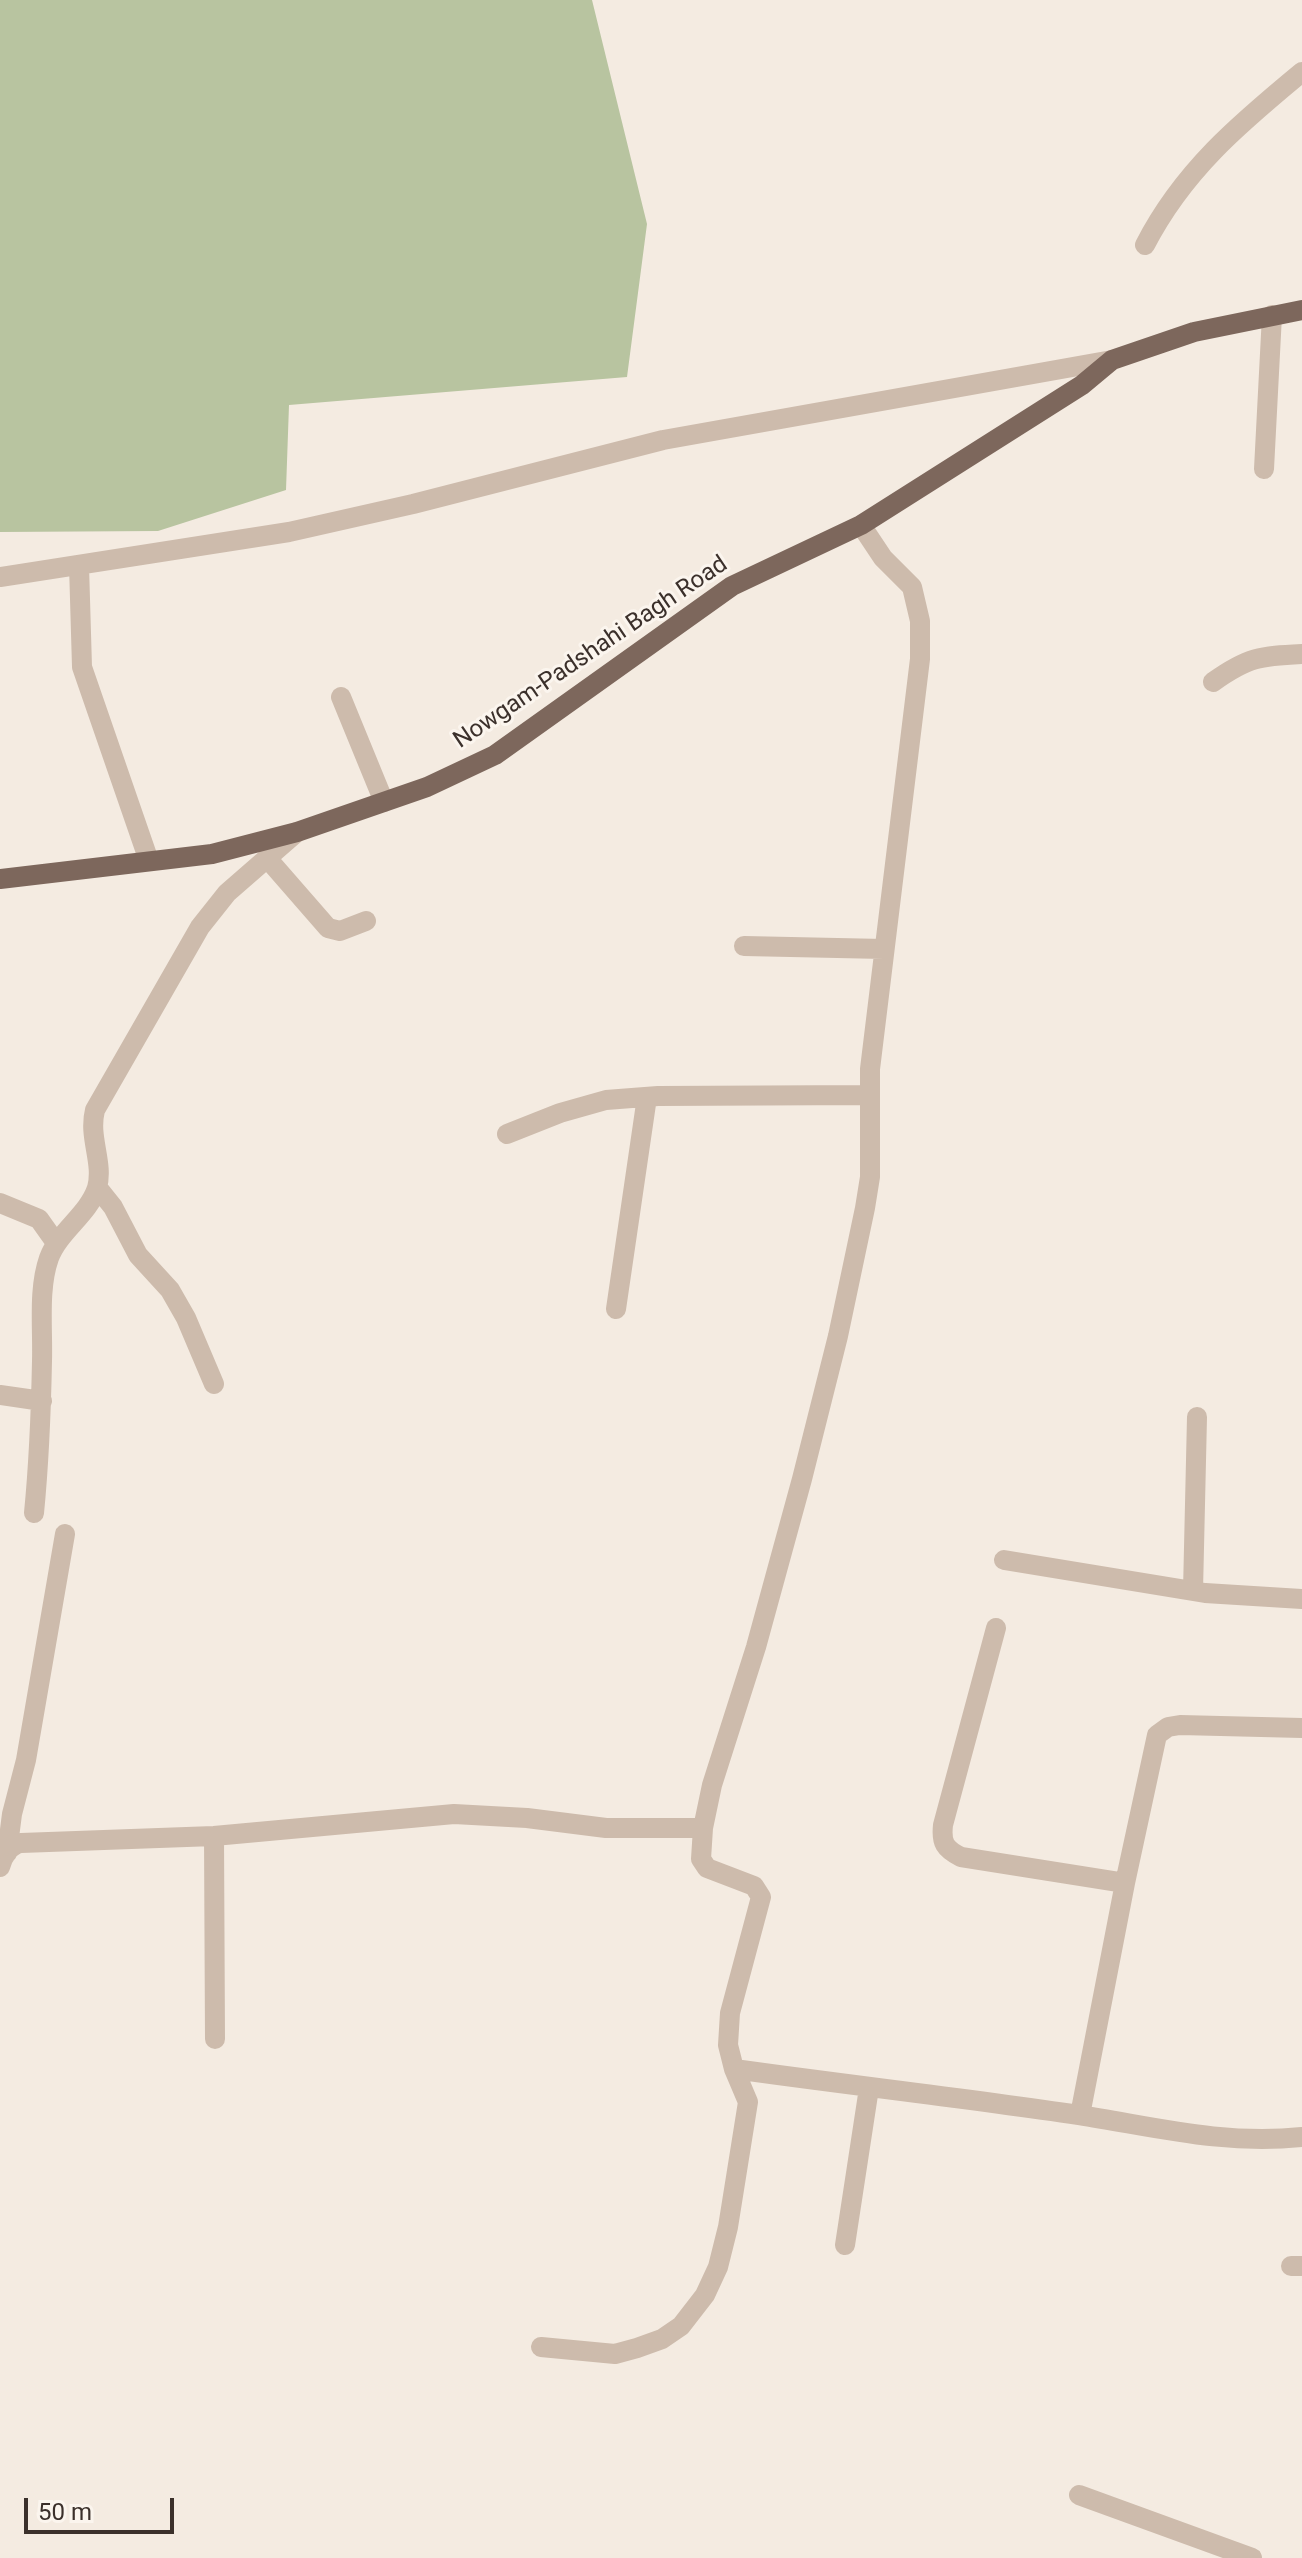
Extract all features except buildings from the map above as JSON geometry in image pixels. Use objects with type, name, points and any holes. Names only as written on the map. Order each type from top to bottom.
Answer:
[{"type":"main road","name":"Nowgam-Padshahi Bagh Road","points":[[0,879],[212,854],[297,832],[427,787],[495,755],[732,586],[861,525],[1082,385],[1112,360],[1194,332],[1302,310]]},
{"type":"street","points":[[1145,245],[1163,211],[1190,175],[1239,124],[1302,72]]},
{"type":"street","points":[[1264,469],[1272,315]]},
{"type":"street","points":[[0,577],[289,532],[413,504],[663,440],[1112,360]]},
{"type":"street","points":[[541,2347],[615,2354],[662,2339],[681,2326],[705,2295],[718,2267],[728,2227],[748,2102],[728,2045],[730,2013],[761,1897],[754,1886],[707,1868],[701,1859],[703,1828],[712,1785],[756,1647],[802,1479],[838,1336],[870,1177],[869,1095],[920,659],[920,621],[912,587],[883,558],[861,525]]},
{"type":"street","points":[[79,565],[82,667],[149,861]]},
{"type":"street","points":[[1213,682],[1238,664],[1254,658],[1302,654]]},
{"type":"street","points":[[341,697],[384,802]]},
{"type":"street","points":[[34,1513],[42,1401],[45,1274],[56,1243],[91,1201],[97,1187],[99,1172],[91,1126],[95,1110],[200,927],[227,893],[297,832]]},
{"type":"street","points":[[267,858],[328,928],[340,931],[366,921]]},
{"type":"street","points":[[744,946],[884,949]]},
{"type":"street","points":[[507,1134],[560,1113],[606,1100],[869,1095]]},
{"type":"street","points":[[616,1309],[647,1097]]},
{"type":"street","points":[[97,1187],[113,1207],[138,1255],[170,1290],[186,1318],[214,1384]]},
{"type":"street","points":[[0,1203],[39,1219],[56,1243]]},
{"type":"street","points":[[0,1395],[42,1401]]},
{"type":"street","points":[[1193,1591],[1197,1417]]},
{"type":"street","points":[[3,1860],[26,1760],[65,1534]]},
{"type":"street","points":[[1004,1560],[1193,1591],[1302,1599]]},
{"type":"street","points":[[996,1628],[943,1825],[945,1848],[961,1857],[1125,1883]]},
{"type":"street","points":[[1080,2115],[1155,1742],[1162,1730],[1180,1725],[1302,1728]]},
{"type":"street","points":[[3,1860],[14,1845],[21,1843],[214,1836],[454,1814],[527,1818],[606,1828],[703,1828]]},
{"type":"street","points":[[214,1836],[215,2039]]},
{"type":"street","points":[[734,2069],[1080,2115],[1214,2138],[1264,2140],[1302,2137]]},
{"type":"street","points":[[845,2245],[869,2088]]},
{"type":"street","points":[[1079,2495],[1252,2558]]},
{"type":"green space","points":[[0,0],[592,0],[647,224],[627,377],[289,405],[286,490],[158,531],[0,532]]}]
